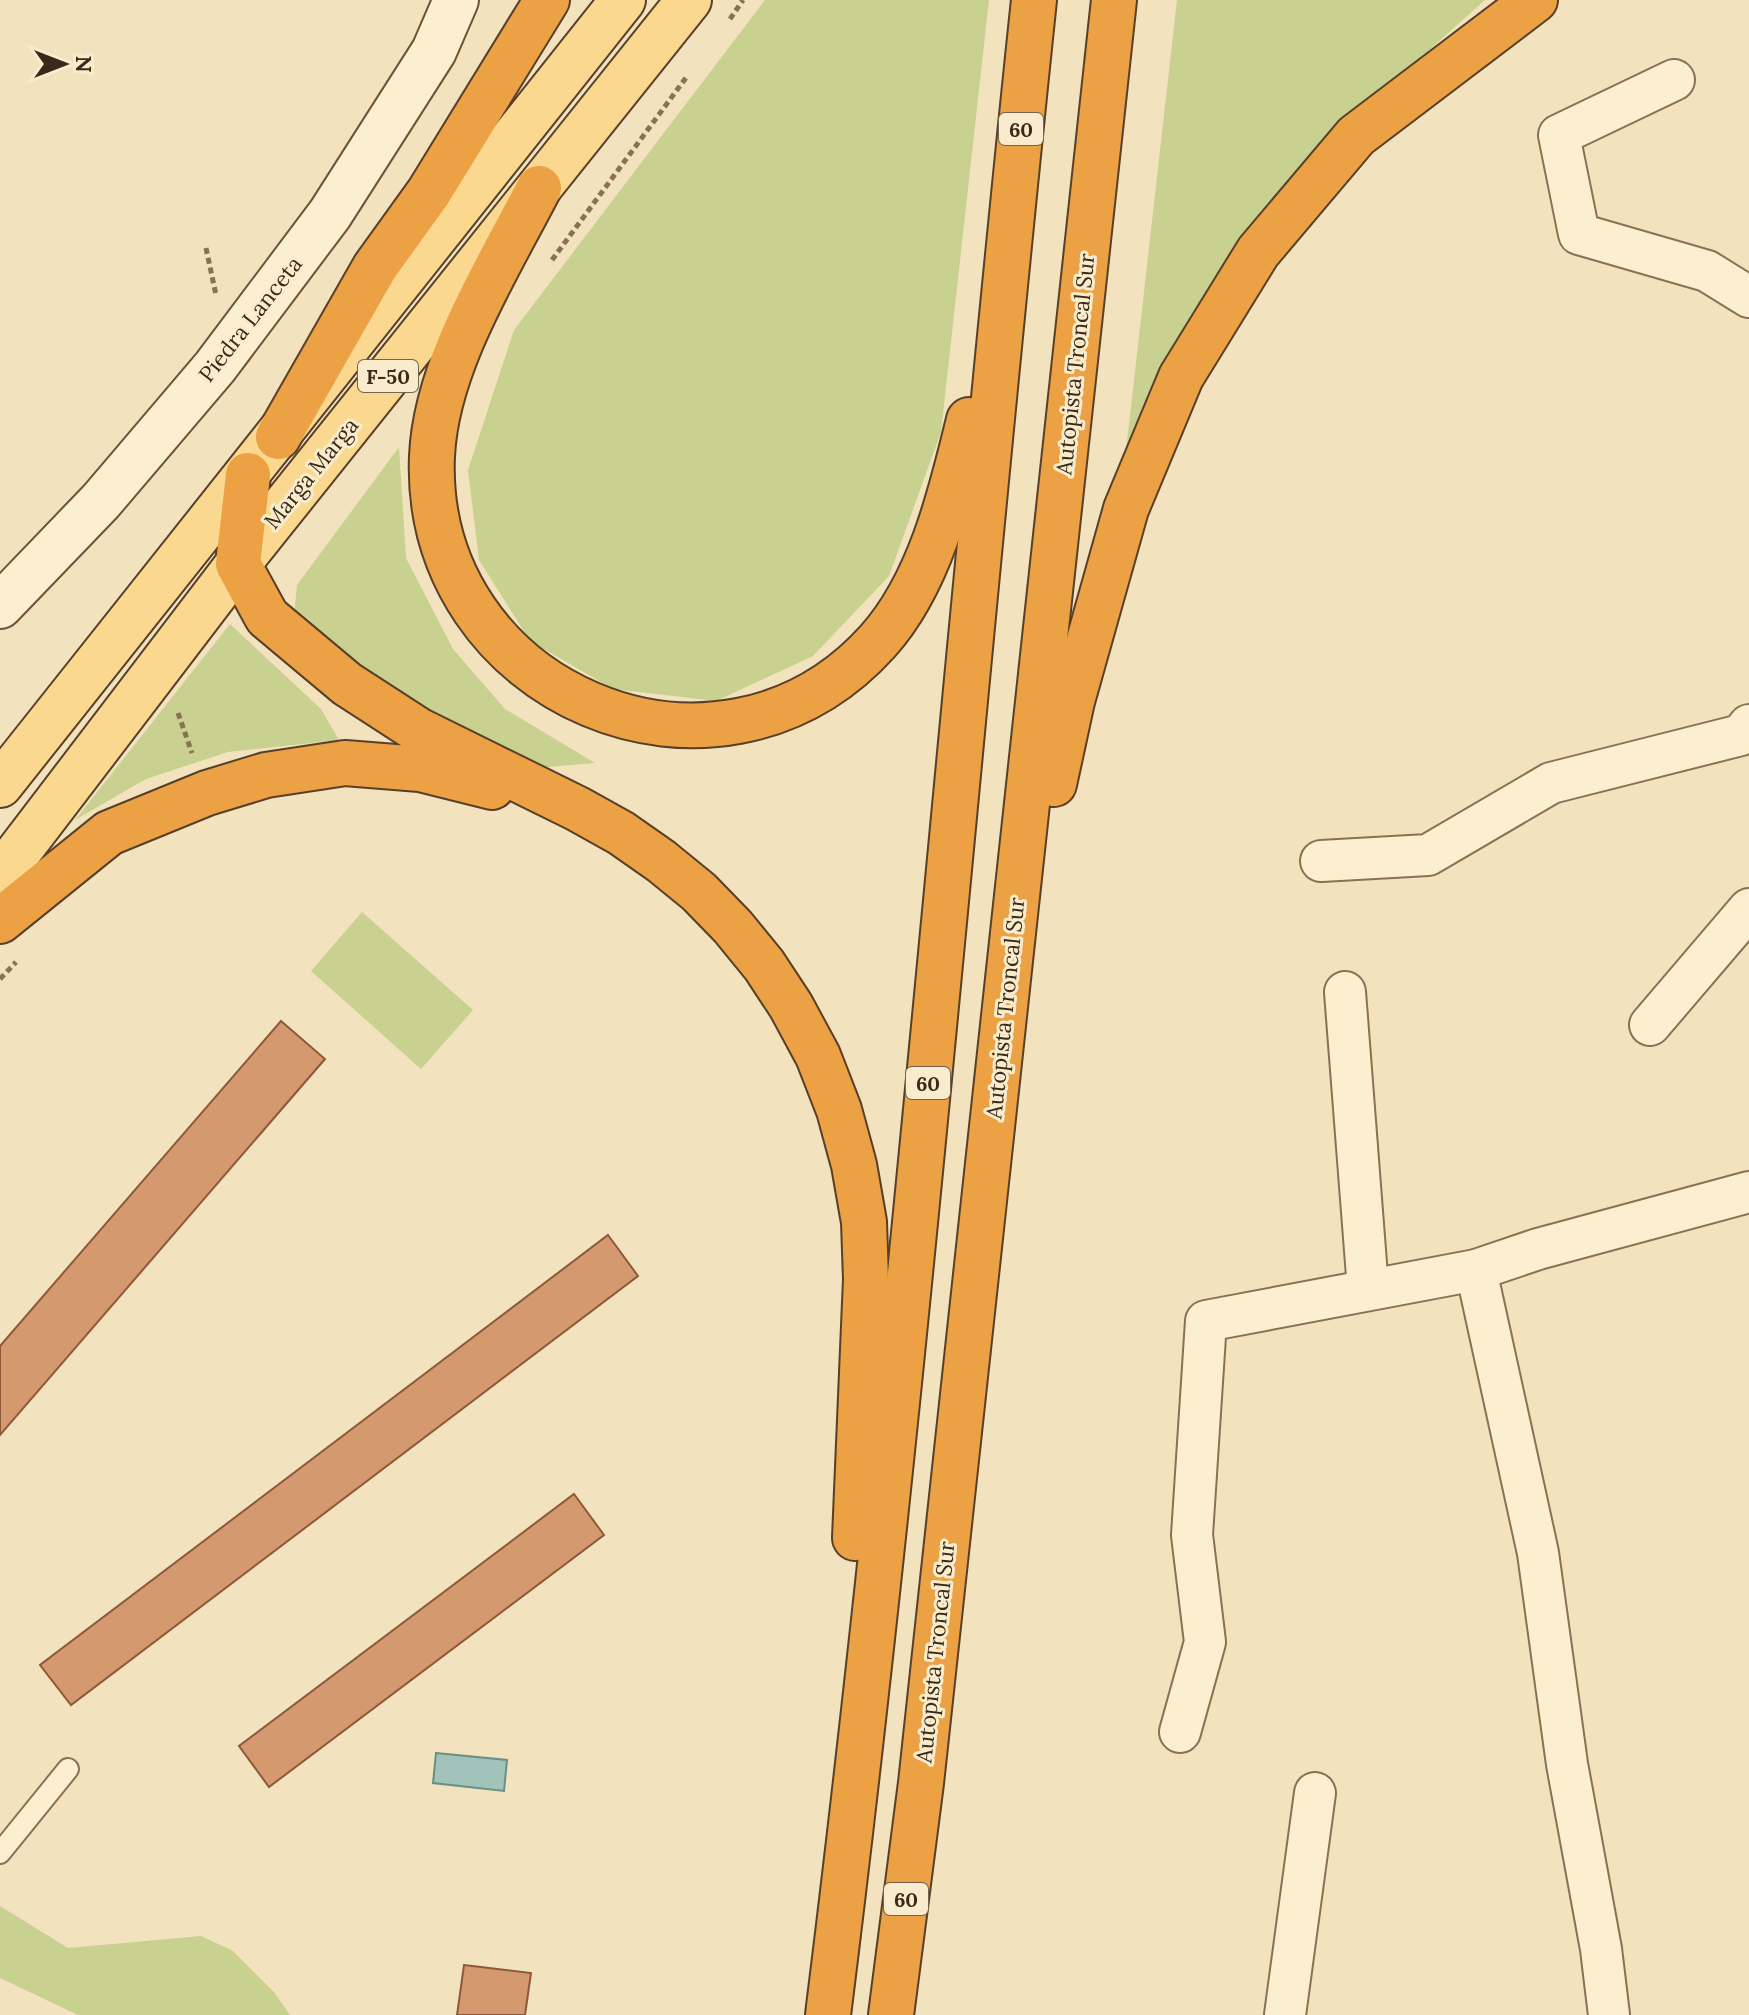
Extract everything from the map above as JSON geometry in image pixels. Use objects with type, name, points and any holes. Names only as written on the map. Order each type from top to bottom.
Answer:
[{"type":"highway","points":[[278,437],[375,267],[429,192],[547,0]]},
{"type":"highway","name":"60","points":[[828,2015],[898,1395],[1034,0]]},
{"type":"highway","name":"Autopista Troncal Sur","points":[[891,2015],[921,1783],[1114,0]]},
{"type":"highway","points":[[1004,1013],[1072,701],[1126,509],[1181,377],[1258,252],[1356,136],[1535,0]]},
{"type":"highway","points":[[539,188],[455,355],[437,418],[432,455],[433,492],[439,529],[466,598],[488,629],[513,656],[573,698],[607,713],[643,722],[680,726],[717,724],[788,706],[851,667],[877,642],[900,613],[919,580],[954,479],[1007,258]]},
{"type":"highway","points":[[248,475],[238,564],[267,617],[347,684],[418,730],[578,809],[661,861],[699,892],[764,965],[818,1056],[839,1110],[854,1165],[864,1222],[866,1279],[842,1908]]},
{"type":"highway","points":[[0,921],[109,833],[207,793],[266,775],[345,763],[420,769],[578,809]]},
{"type":"main road","name":"F-50","points":[[0,785],[623,0]]},
{"type":"main road","name":"Marga Marga","points":[[0,876],[238,564],[689,0]]},
{"type":"street","name":"Piedra Lanceta","points":[[2,602],[101,501],[215,367],[330,214],[434,51],[456,0]]},
{"type":"street","points":[[1674,80],[1559,135],[1579,234],[1707,271],[1749,297]]},
{"type":"street","points":[[1321,861],[1428,855],[1551,783],[1741,735],[1749,725]]},
{"type":"street","points":[[1650,1025],[1749,909]]},
{"type":"street","points":[[1345,992],[1368,1289]]},
{"type":"street","points":[[1180,1732],[1205,1642],[1192,1535],[1206,1321],[1476,1270],[1538,1249],[1749,1192]]},
{"type":"street","points":[[1476,1270],[1538,1553],[1567,1764],[1601,1949],[1609,2015]]},
{"type":"street","points":[[1285,2015],[1315,1793]]},
{"type":"lane","points":[[0,1853],[68,1769]]},
{"type":"green space","points":[[765,0],[989,0],[941,432],[889,576],[813,656],[716,701],[613,689],[530,641],[479,560],[468,470],[514,330]]},
{"type":"green space","points":[[1177,0],[1485,0],[1351,120],[1125,460]]},
{"type":"green space","points":[[399,447],[406,558],[453,649],[505,709],[595,763],[525,769],[362,671],[294,616],[297,585]]},
{"type":"green space","points":[[230,624],[321,709],[339,740],[228,752],[146,779],[75,820]]},
{"type":"green space","points":[[362,912],[473,1010],[421,1069],[311,971]]},
{"type":"green space","points":[[0,1906],[68,1948],[201,1936],[233,1951],[274,1992],[290,2015],[78,2015],[0,1978]]},
{"type":"water","points":[[436,1753],[507,1760],[504,1791],[433,1783]]},
{"type":"building","points":[[281,1021],[325,1059],[0,1435],[0,1346]]},
{"type":"building","points":[[608,1235],[638,1276],[71,1705],[40,1665]]},
{"type":"building","points":[[574,1494],[604,1535],[269,1787],[239,1746]]},
{"type":"building","points":[[464,1965],[531,1973],[525,2015],[457,2015]]}]
